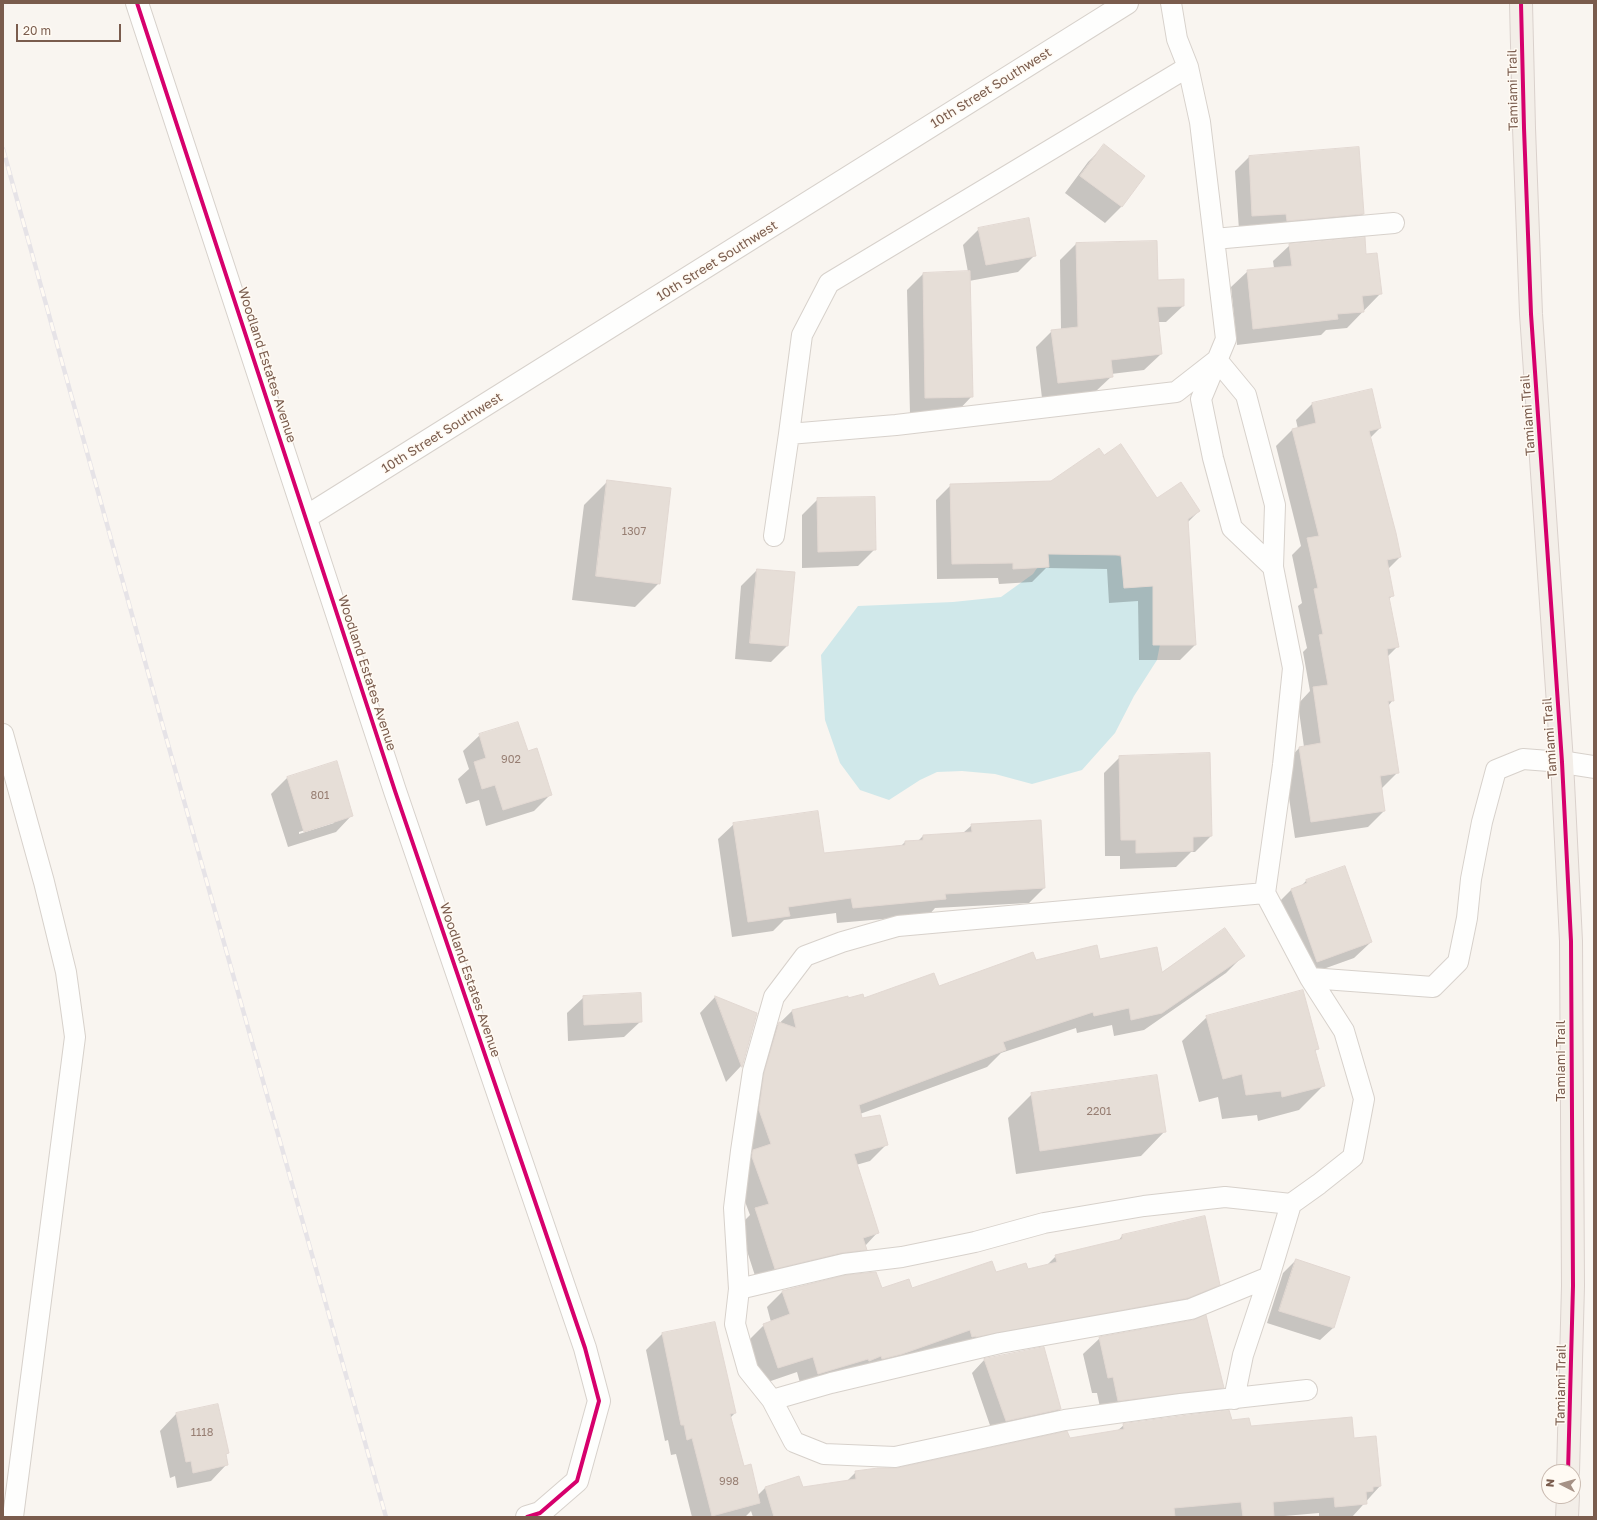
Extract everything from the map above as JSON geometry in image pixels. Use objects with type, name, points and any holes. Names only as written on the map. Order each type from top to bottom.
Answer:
[{"type":"main road","name":"Tamiami Trail","points":[[1521,3],[1531,314],[1562,762],[1571,949],[1573,1286],[1568,1464]]},
{"type":"main road","points":[[1567,1517],[1568,1504]]},
{"type":"street","name":"Woodland Estates Avenue","points":[[137,3],[395,791],[585,1348],[599,1401],[577,1481],[540,1513],[527,1517]]},
{"type":"street","name":"10th Street Southwest","points":[[306,517],[1127,3]]},
{"type":"street","points":[[1562,762],[1594,767]]},
{"type":"lane","points":[[1172,3],[1177,39],[1188,67],[1200,122],[1226,339],[1201,399],[1213,458],[1232,528],[1273,567]]},
{"type":"lane","points":[[774,536],[802,335],[829,283],[1188,67]]},
{"type":"lane","points":[[1214,239],[1394,223]]},
{"type":"lane","points":[[789,434],[896,425],[1176,392],[1217,360]]},
{"type":"lane","points":[[1217,360],[1246,395],[1275,505],[1273,567],[1293,668],[1283,765],[1265,893],[1310,978],[1344,1031],[1364,1099],[1353,1157],[1291,1204],[1269,1278],[1243,1355],[1234,1399]]},
{"type":"lane","points":[[3,734],[44,882],[66,972],[75,1037],[13,1517]]},
{"type":"lane","points":[[1310,978],[1433,986],[1458,962],[1467,918],[1471,879],[1482,822],[1496,770],[1523,759],[1562,762]]},
{"type":"lane","points":[[1265,893],[898,926],[842,942],[805,956],[774,997],[753,1071],[740,1151],[734,1208],[739,1289],[735,1324],[748,1370],[772,1400],[794,1442],[824,1454],[895,1457],[1065,1420],[1181,1404],[1307,1390]]},
{"type":"lane","points":[[739,1289],[844,1264],[902,1257],[975,1242],[1044,1223],[1144,1206],[1225,1197],[1291,1204]]},
{"type":"lane","points":[[772,1400],[831,1383],[1000,1343],[1191,1309],[1269,1278]]},
{"type":"water","points":[[1075,539],[1162,573],[1171,587],[1157,660],[1134,696],[1115,733],[1082,770],[1032,784],[995,774],[962,771],[937,772],[920,780],[889,800],[860,790],[840,763],[825,720],[821,655],[858,606],[953,602],[1001,597],[1033,574],[1051,547]]},
{"type":"pier","points":[[1594,1513],[1594,1517],[1545,1517],[1547,1515]]},
{"type":"building","points":[[1104,144],[1145,176],[1122,207],[1080,176]]},
{"type":"building","points":[[1359,147],[1364,214],[1287,221],[1286,214],[1252,216],[1249,156]]},
{"type":"building","points":[[1029,218],[1036,256],[986,265],[978,228]]},
{"type":"building","points":[[1365,237],[1366,254],[1377,253],[1382,294],[1362,296],[1364,312],[1337,314],[1338,319],[1253,329],[1247,270],[1292,266],[1289,244]]},
{"type":"building","points":[[1157,241],[1158,280],[1184,279],[1184,306],[1157,307],[1162,354],[1111,360],[1113,377],[1058,383],[1051,330],[1078,327],[1076,243]]},
{"type":"building","points":[[970,271],[973,397],[925,398],[923,273]]},
{"type":"building","points":[[1372,389],[1381,428],[1369,431],[1401,557],[1387,560],[1394,596],[1389,597],[1399,647],[1387,649],[1394,701],[1388,701],[1399,773],[1380,776],[1385,811],[1311,822],[1299,747],[1321,743],[1313,687],[1328,685],[1319,635],[1323,634],[1314,589],[1318,588],[1307,538],[1319,536],[1292,429],[1316,423],[1312,403]]},
{"type":"building","points":[[1121,444],[1157,498],[1181,482],[1200,511],[1188,519],[1196,645],[1153,645],[1153,586],[1124,588],[1121,555],[1048,554],[1049,567],[1013,569],[1013,563],[952,564],[950,484],[1051,481],[1099,448],[1104,455]]},
{"type":"building","points":[[607,480],[671,488],[660,584],[596,576]]},
{"type":"building","points":[[875,497],[876,550],[818,552],[817,498]]},
{"type":"building","points":[[757,569],[795,572],[788,646],[750,643]]},
{"type":"building","points":[[518,722],[528,751],[537,748],[552,795],[503,810],[495,785],[482,789],[474,762],[486,758],[479,734]]},
{"type":"building","points":[[1210,753],[1212,836],[1193,837],[1193,851],[1136,853],[1136,840],[1121,840],[1119,756]]},
{"type":"building","points":[[337,761],[353,816],[304,832],[287,777]]},
{"type":"building","points":[[818,811],[824,853],[905,845],[905,841],[923,840],[923,835],[972,832],[971,824],[1041,820],[1045,888],[945,894],[946,899],[853,908],[851,898],[788,907],[790,916],[748,922],[733,823]]},
{"type":"building","points":[[1345,866],[1372,942],[1317,962],[1291,889],[1307,883],[1306,880]]},
{"type":"building","points":[[1225,928],[1245,956],[1162,1013],[1131,1020],[1129,1008],[1094,1016],[1093,1012],[1003,1042],[1006,1050],[859,1105],[862,1118],[880,1115],[888,1145],[854,1154],[879,1233],[863,1238],[867,1250],[841,1253],[775,1269],[755,1208],[769,1204],[752,1157],[753,1150],[771,1144],[759,1110],[764,1073],[779,1022],[796,1028],[792,1010],[848,996],[848,998],[863,994],[864,998],[934,973],[939,986],[1033,952],[1036,960],[1097,945],[1100,959],[1157,947],[1162,972]]},
{"type":"building","points":[[1303,990],[1319,1049],[1315,1050],[1325,1086],[1282,1097],[1281,1091],[1246,1095],[1242,1074],[1223,1079],[1206,1016]]},
{"type":"building","points":[[641,993],[642,1022],[584,1025],[583,996]]},
{"type":"building","points":[[715,996],[757,1013],[742,1067]]},
{"type":"building","points":[[1157,1075],[1166,1132],[1040,1151],[1031,1093]]},
{"type":"building","points":[[1205,1216],[1220,1285],[1188,1298],[976,1337],[972,1337],[970,1330],[902,1354],[882,1359],[881,1356],[869,1361],[868,1359],[818,1374],[813,1357],[778,1368],[763,1324],[790,1314],[782,1291],[846,1275],[876,1272],[882,1288],[909,1279],[912,1288],[992,1261],[996,1272],[1026,1263],[1028,1269],[1057,1262],[1055,1255],[1122,1239],[1122,1235]]},
{"type":"building","points":[[1296,1259],[1350,1277],[1334,1328],[1279,1311]]},
{"type":"building","points":[[1206,1315],[1224,1388],[1118,1401],[1113,1377],[1108,1378],[1099,1337],[1193,1320]]},
{"type":"building","points":[[715,1322],[736,1413],[730,1414],[744,1466],[751,1464],[760,1503],[712,1516],[692,1438],[687,1440],[684,1425],[681,1425],[662,1333]]},
{"type":"building","points":[[1044,1347],[1061,1409],[1006,1421],[984,1359]]},
{"type":"building","points":[[218,1404],[229,1453],[226,1454],[228,1465],[193,1473],[191,1461],[186,1462],[176,1413]]},
{"type":"building","points":[[1229,1410],[1232,1420],[1249,1418],[1251,1426],[1352,1417],[1354,1438],[1376,1436],[1381,1486],[1373,1487],[1373,1491],[1366,1492],[1367,1504],[1335,1507],[1334,1497],[1273,1502],[1274,1517],[1243,1517],[1241,1502],[1174,1508],[1175,1517],[774,1517],[765,1487],[799,1476],[803,1487],[856,1479],[855,1471],[878,1468],[897,1468],[1067,1431],[1070,1438],[1124,1429],[1123,1424]]},
{"type":"railway","points":[[3,149],[162,723],[386,1517]]},
{"type":"cycle path","points":[[137,3],[395,791],[585,1348],[599,1401],[577,1481],[540,1513],[527,1517]]},
{"type":"cycle path","points":[[1521,3],[1531,314],[1562,762],[1571,941],[1573,1286],[1568,1464]]}]
